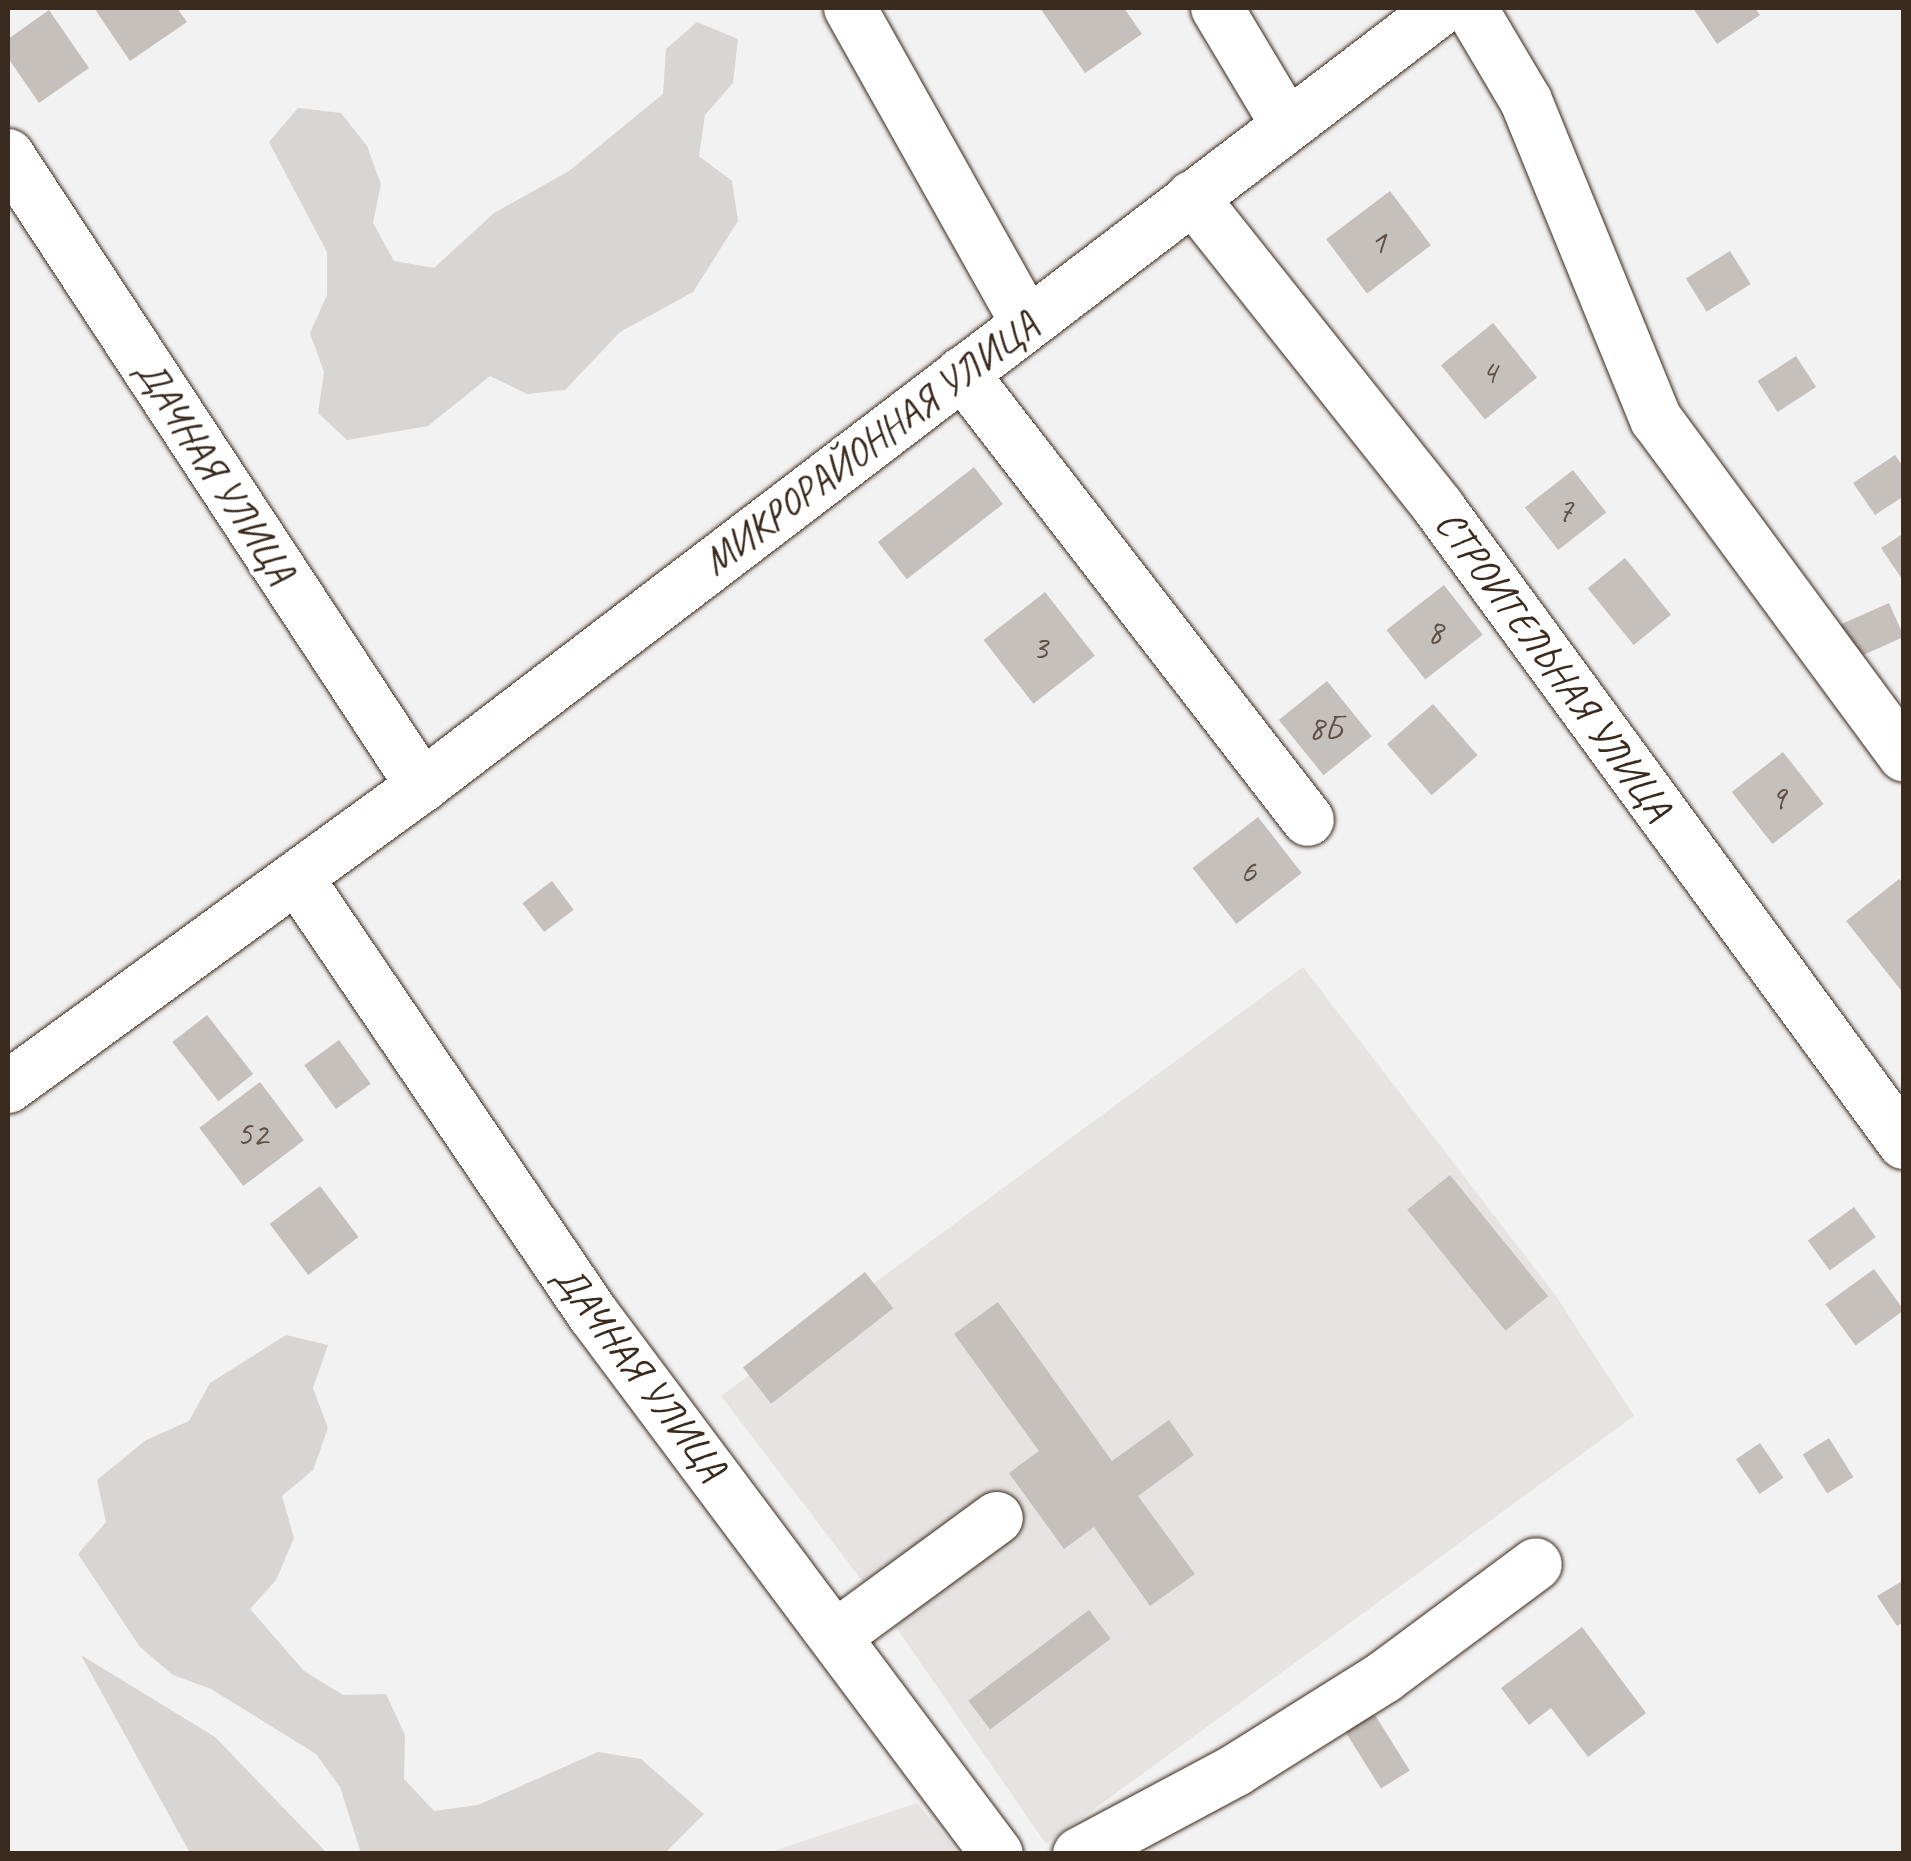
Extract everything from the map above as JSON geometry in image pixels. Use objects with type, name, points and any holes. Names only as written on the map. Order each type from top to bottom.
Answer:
[{"type":"street","points":[[850,8],[1027,323]]},
{"type":"street","points":[[1217,8],[1287,125]]},
{"type":"street","name":"МИКРОРАЙОННАЯ УЛИЦА","points":[[8,1087],[422,786],[1442,8]]},
{"type":"street","points":[[1471,8],[1526,102],[1656,419],[1904,755]]},
{"type":"street","name":"ДАЧНАЯ УЛИЦА","points":[[8,155],[422,786]]},
{"type":"street","name":"СТРОИТЕЛЬНАЯ УЛИЦА","points":[[1192,197],[1439,508],[1904,1143]]},
{"type":"street","points":[[962,373],[1308,820]]},
{"type":"street","name":"ДАЧНАЯ УЛИЦА","points":[[298,879],[592,1314],[837,1635],[982,1850]]},
{"type":"street","points":[[837,1635],[997,1518]]},
{"type":"street","points":[[1079,1854],[1236,1770],[1384,1677],[1536,1564]]},
{"type":"shaded area","points":[[697,22],[738,39],[733,83],[705,115],[699,156],[732,181],[738,221],[693,292],[620,332],[565,390],[527,394],[490,376],[428,426],[347,440],[318,413],[324,372],[310,333],[327,295],[327,252],[269,142],[298,108],[341,113],[367,146],[381,184],[373,223],[394,261],[434,268],[494,213],[569,171],[663,94],[666,49]]},
{"type":"shaded area","points":[[1303,967],[1556,1296],[1634,1416],[1046,1844],[880,1604],[721,1396]]},
{"type":"shaded area","points":[[286,1335],[328,1345],[313,1388],[328,1428],[313,1470],[282,1496],[294,1538],[276,1580],[250,1609],[304,1671],[343,1695],[386,1694],[405,1735],[404,1779],[434,1811],[478,1805],[598,1752],[641,1759],[704,1814],[665,1853],[361,1853],[340,1787],[316,1754],[211,1689],[173,1675],[140,1647],[78,1554],[106,1522],[97,1480],[146,1440],[189,1421],[210,1383]]},
{"type":"shaded area","points":[[81,1655],[215,1737],[327,1853],[190,1853]]},
{"type":"shaded area","points":[[917,1803],[958,1853],[768,1853]]},
{"type":"building","points":[[94,8],[177,8],[187,22],[130,61]]},
{"type":"building","points":[[1040,8],[1124,8],[1142,34],[1085,73]]},
{"type":"building","points":[[1693,8],[1755,8],[1760,15],[1717,44]]},
{"type":"building","points":[[49,10],[89,68],[39,103],[8,58],[8,39]]},
{"type":"building","points":[[1390,191],[1431,245],[1367,293],[1326,239]]},
{"type":"building","points":[[1730,251],[1751,284],[1707,312],[1686,279]]},
{"type":"building","points":[[1493,323],[1537,377],[1485,420],[1441,365]]},
{"type":"building","points":[[1796,356],[1816,387],[1778,412],[1757,381]]},
{"type":"building","points":[[1895,455],[1904,468],[1904,496],[1875,515],[1853,483]]},
{"type":"building","points":[[974,467],[1003,504],[907,579],[878,542]]},
{"type":"building","points":[[1573,470],[1606,513],[1558,550],[1525,508]]},
{"type":"building","points":[[1904,533],[1904,582],[1881,548]]},
{"type":"building","points":[[1625,558],[1671,615],[1634,645],[1588,588]]},
{"type":"building","points":[[1444,585],[1483,635],[1425,680],[1386,630]]},
{"type":"building","points":[[1045,592],[1095,656],[1033,704],[984,640]]},
{"type":"building","points":[[1889,603],[1904,637],[1854,659],[1839,625]]},
{"type":"building","points":[[1327,681],[1372,736],[1323,775],[1279,720]]},
{"type":"building","points":[[1433,704],[1478,755],[1432,795],[1387,744]]},
{"type":"building","points":[[1783,752],[1824,804],[1772,844],[1732,792]]},
{"type":"building","points":[[1258,817],[1302,873],[1236,924],[1193,868]]},
{"type":"building","points":[[1899,879],[1904,884],[1904,994],[1846,921]]},
{"type":"building","points":[[552,881],[574,910],[544,932],[522,903]]},
{"type":"building","points":[[207,1015],[253,1074],[219,1101],[172,1042]]},
{"type":"building","points":[[339,1040],[371,1084],[336,1109],[304,1065]]},
{"type":"building","points":[[260,1082],[304,1140],[243,1186],[199,1128]]},
{"type":"building","points":[[1450,1175],[1548,1296],[1505,1331],[1407,1210]]},
{"type":"building","points":[[320,1186],[359,1237],[308,1275],[270,1224]]},
{"type":"building","points":[[1854,1207],[1876,1237],[1830,1270],[1808,1241]]},
{"type":"building","points":[[1874,1269],[1904,1310],[1855,1346],[1825,1304]]},
{"type":"building","points":[[865,1272],[893,1308],[771,1404],[743,1367]]},
{"type":"building","points":[[998,1302],[1112,1461],[1169,1420],[1194,1455],[1138,1496],[1195,1574],[1150,1606],[1094,1527],[1064,1549],[1009,1473],[1039,1451],[954,1334]]},
{"type":"building","points":[[1829,1438],[1853,1477],[1827,1493],[1803,1454]]},
{"type":"building","points":[[1760,1443],[1783,1478],[1759,1494],[1736,1459]]},
{"type":"building","points":[[1904,1580],[1904,1622],[1897,1626],[1877,1596]]},
{"type":"building","points":[[1089,1610],[1111,1639],[990,1730],[968,1701]]},
{"type":"building","points":[[1582,1627],[1646,1713],[1588,1757],[1551,1708],[1529,1725],[1501,1688]]},
{"type":"building","points":[[1370,1707],[1410,1771],[1381,1789],[1341,1725]]}]
